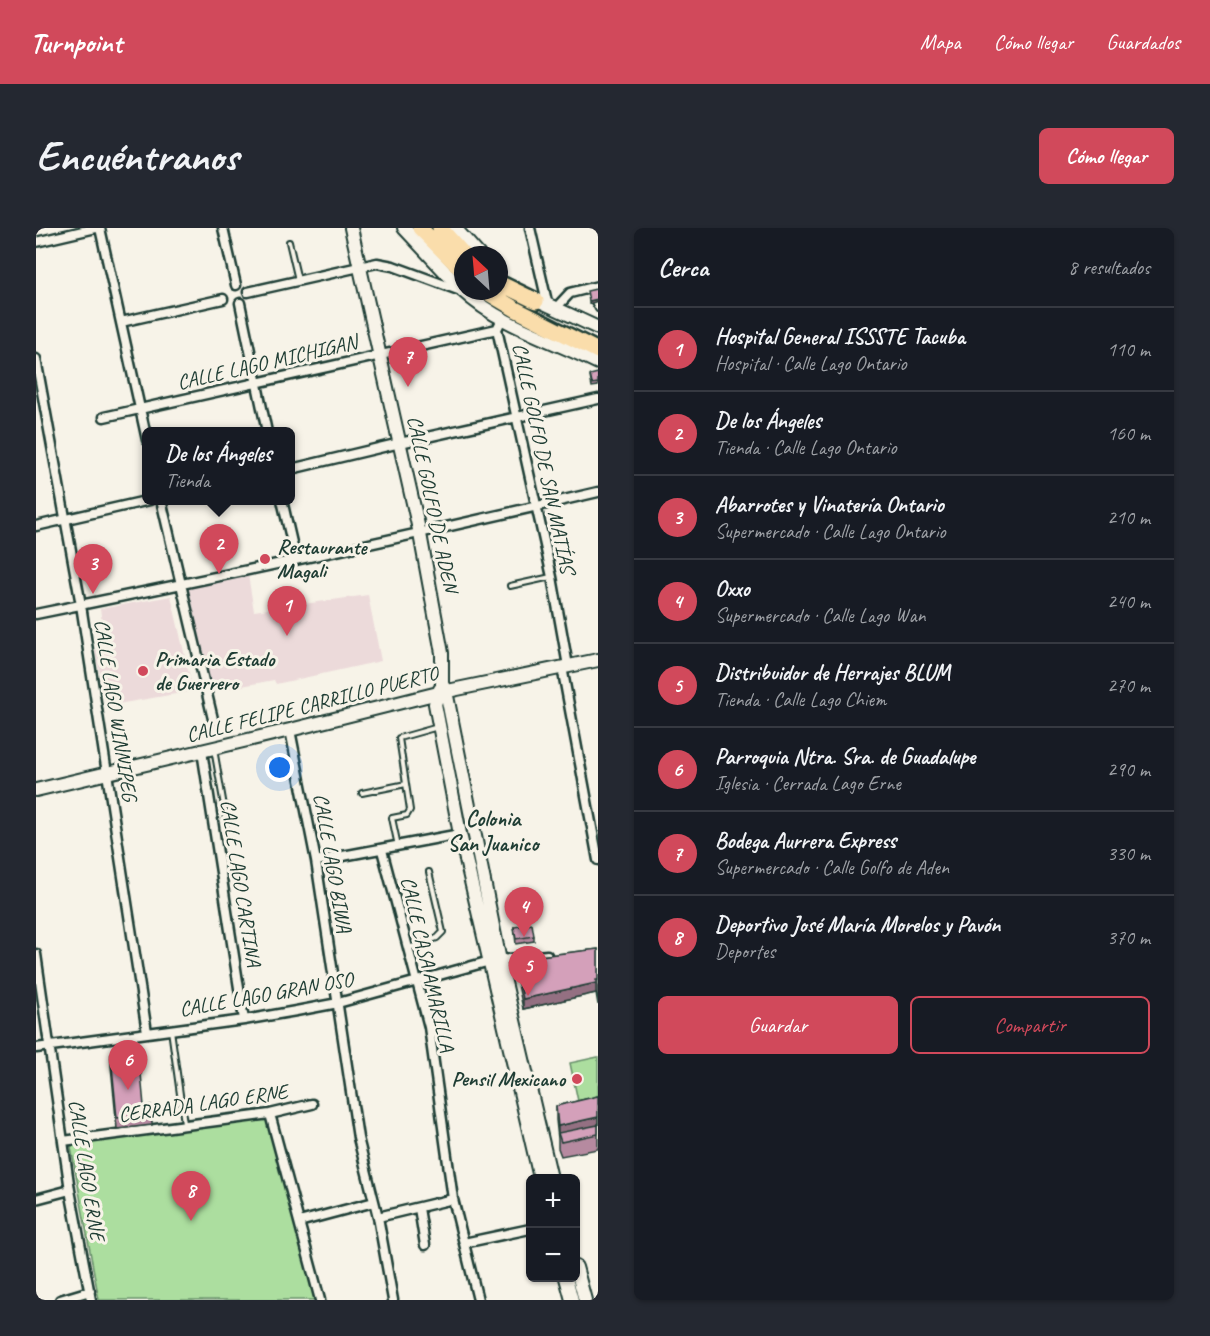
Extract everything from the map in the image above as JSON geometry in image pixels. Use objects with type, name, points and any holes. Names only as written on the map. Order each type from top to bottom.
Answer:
[{"type":"highway","points":[[420,228],[454,262]]},
{"type":"highway","points":[[440,228],[456,246]]},
{"type":"highway","points":[[508,287],[546,306]]},
{"type":"highway","points":[[500,300],[598,351]]},
{"type":"street","points":[[36,242],[98,228],[144,427]]},
{"type":"street","points":[[223,228],[236,285]]},
{"type":"street","name":"CALLE GOLFO DE ADEN","points":[[351,228],[362,267],[420,534],[442,653],[442,689]]},
{"type":"street","points":[[404,228],[454,280]]},
{"type":"street","points":[[455,228],[470,246]]},
{"type":"street","points":[[530,228],[546,306]]},
{"type":"street","points":[[248,292],[385,264],[454,288]]},
{"type":"street","points":[[508,281],[546,306],[597,327]]},
{"type":"street","points":[[546,306],[570,293],[593,289]]},
{"type":"street","points":[[121,322],[223,298]]},
{"type":"street","points":[[474,300],[500,324],[598,363]]},
{"type":"street","points":[[240,303],[266,427]]},
{"type":"street","name":"CALLE LAGO MICHIGAN","points":[[104,417],[381,356],[500,324]]},
{"type":"street","name":"CALLE GOLFO DE SAN MATÍAS","points":[[500,324],[517,418],[552,577],[598,860]]},
{"type":"street","name":"CALLE LAGO WINNIPEG","points":[[36,359],[81,605],[147,1032]]},
{"type":"street","points":[[295,468],[400,442],[598,399]]},
{"type":"street","points":[[36,614],[420,534],[598,492]]},
{"type":"street","points":[[36,526],[142,503]]},
{"type":"street","points":[[162,505],[213,718]]},
{"type":"street","points":[[283,505],[296,560]]},
{"type":"street","name":"CALLE FELIPE CARRILLO PUERTO","points":[[36,790],[290,730],[442,689],[598,660]]},
{"type":"street","points":[[442,689],[435,704],[460,834],[550,1174]]},
{"type":"street","points":[[442,689],[539,1174]]},
{"type":"street","name":"CALLE LAGO BIWA","points":[[290,730],[316,861],[358,1138],[378,1217],[393,1300]]},
{"type":"street","name":"CALLE LAGO CARTINA","points":[[208,750],[244,1020]]},
{"type":"street","points":[[316,861],[460,834]]},
{"type":"street","name":"CALLE CASA AMARILLA","points":[[382,849],[429,1027],[453,1199],[478,1300]]},
{"type":"street","name":"CALLE LAGO ERNE","points":[[36,954],[70,1190],[91,1296]]},
{"type":"street","name":"CALLE LAGO GRAN OSO","points":[[36,1048],[244,1020],[338,1003],[495,961],[554,955]]},
{"type":"street","name":"CERRADA LAGO ERNE","points":[[63,1141],[270,1114],[312,1104]]},
{"type":"street","points":[[270,1114],[320,1300]]},
{"type":"street","points":[[36,1199],[70,1190]]},
{"type":"street","points":[[378,1217],[453,1199]]},
{"type":"street","points":[[299,1222],[374,1202]]},
{"type":"street","points":[[419,1208],[425,1245]]},
{"type":"street","points":[[464,1243],[526,1230]]},
{"type":"street","points":[[567,1282],[572,1300]]},
{"type":"street","points":[[580,1282],[585,1300]]},
{"type":"street","points":[[60,1300],[91,1296]]},
{"type":"lane","points":[[289,242],[298,280]]},
{"type":"lane","points":[[594,302],[598,309]]},
{"type":"lane","points":[[510,586],[552,577]]},
{"type":"lane","points":[[398,846],[392,818],[410,813],[399,738],[438,727]]},
{"type":"lane","points":[[208,750],[227,823]]},
{"type":"lane","points":[[362,793],[406,784]]},
{"type":"lane","points":[[409,948],[437,938],[443,932],[429,872]]},
{"type":"lane","points":[[171,1029],[184,1125]]},
{"type":"shaded area","points":[[248,575],[254,611],[368,595],[381,661],[276,684],[274,680],[210,692],[185,588]]},
{"type":"shaded area","name":"Primaria Estado de Guerrero","points":[[171,596],[193,691],[106,706],[95,650],[106,648],[100,609]]},
{"type":"green space","points":[[598,1057],[598,1097],[578,1101],[570,1063]]},
{"type":"green space","points":[[268,1116],[318,1300],[99,1300],[70,1142]]},
{"type":"building","points":[[596,289],[598,299],[589,301],[587,291]]},
{"type":"building","points":[[598,373],[598,383],[592,384],[590,375]]},
{"type":"building","points":[[532,924],[534,936],[516,939],[514,927]]},
{"type":"building","points":[[598,949],[598,980],[596,983],[523,999],[515,959]]},
{"type":"building","points":[[139,1052],[144,1106],[151,1105],[152,1115],[117,1118],[111,1055]]},
{"type":"building","points":[[598,1096],[598,1117],[558,1126],[556,1106]]},
{"type":"building","points":[[598,1125],[598,1134],[561,1142],[558,1133]]},
{"type":"place","name":"Bodega Aurrera Express","points":[[408,387]]},
{"type":"place","name":"Restaurante Magali","points":[[265,559]]},
{"type":"place","name":"De los Ángeles","points":[[219,574]]},
{"type":"place","name":"Abarrotes y Vinatería Ontario","points":[[93,594]]},
{"type":"place","name":"Hospital General ISSSTE Tacuba","points":[[287,636]]},
{"type":"place","name":"Primaria Estado de Guerrero","points":[[143,671]]},
{"type":"place","name":"Oxxo","points":[[524,937]]},
{"type":"place","name":"Distribuidor de Herrajes BLUM","points":[[528,996]]},
{"type":"place","name":"Pensil Mexicano","points":[[577,1079]]},
{"type":"place","name":"Parroquia Ntra. Sra. de Guadalupe","points":[[128,1090]]},
{"type":"place","name":"Deportivo José María Morelos y Pavón","points":[[191,1221]]},
{"type":"district","name":"Colonia San Juanico","points":[[493,830]]}]
